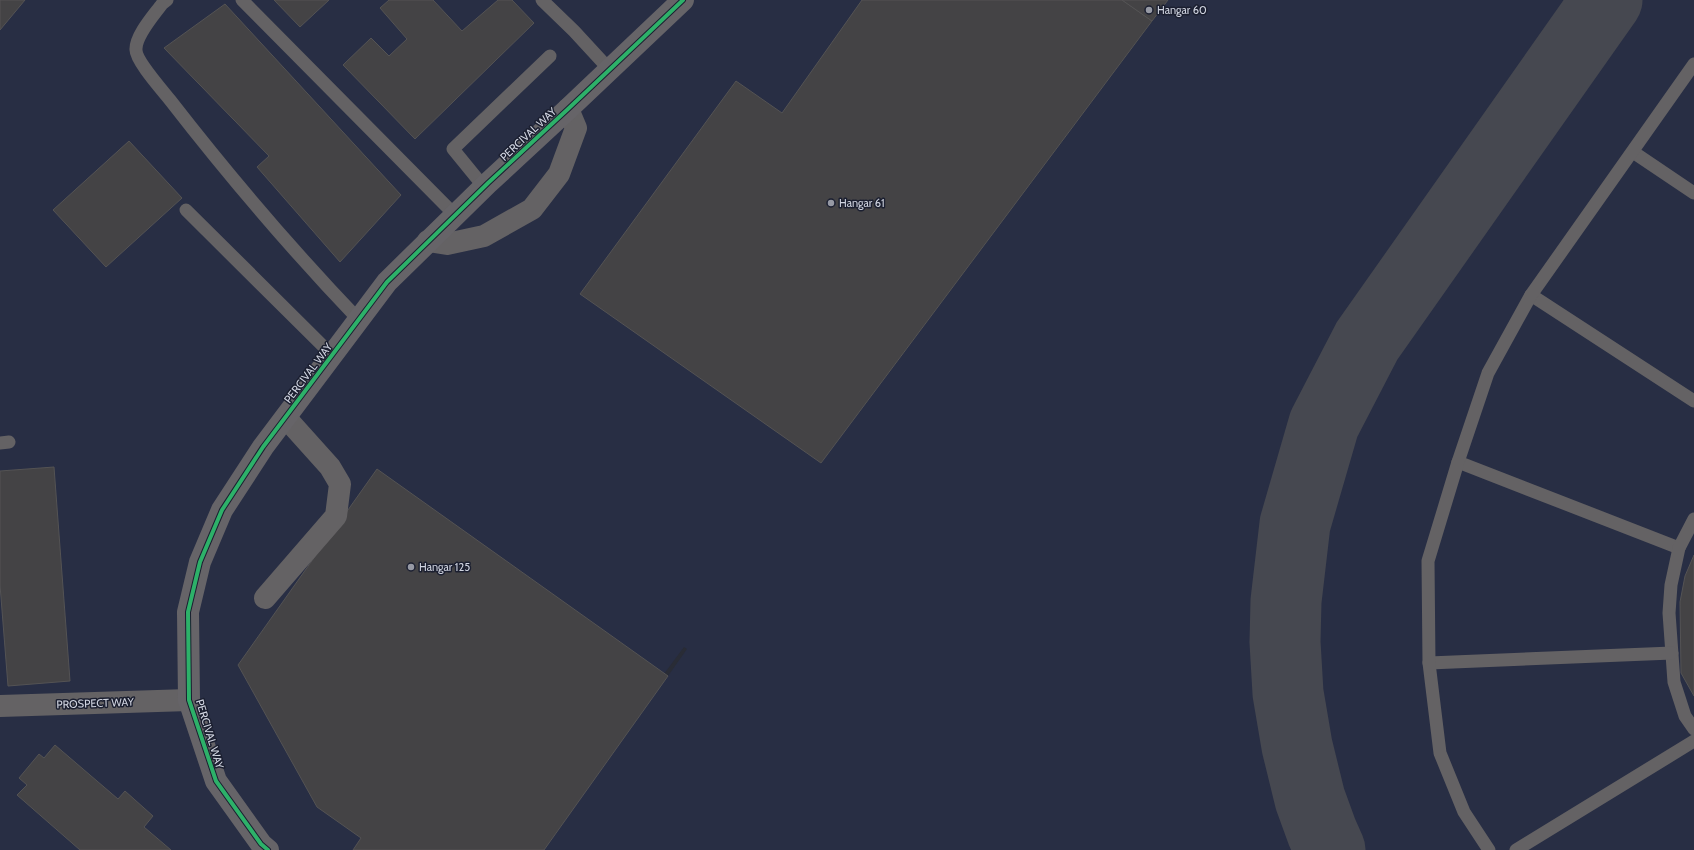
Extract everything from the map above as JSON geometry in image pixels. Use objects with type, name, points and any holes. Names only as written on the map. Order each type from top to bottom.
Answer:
[{"type":"street","name":"PERCIVAL WAY","points":[[268,850],[261,844],[216,781],[189,700],[188,612],[200,562],[222,510],[263,447],[387,282],[484,187],[682,0]]},
{"type":"street","points":[[428,241],[447,244],[484,236],[532,209],[559,174],[576,128],[568,109]]},
{"type":"street","points":[[265,598],[336,516],[340,484],[330,467],[286,418]]},
{"type":"street","name":"PROSPECT WAY","points":[[0,706],[189,700]]},
{"type":"lane","points":[[167,0],[162,4],[137,40],[136,52],[146,69],[215,158],[314,273],[359,320]]},
{"type":"lane","points":[[242,0],[455,215]]},
{"type":"lane","points":[[542,0],[574,31],[609,69]]},
{"type":"lane","points":[[484,187],[453,149],[550,56]]},
{"type":"lane","points":[[1489,850],[1464,812],[1440,753],[1429,663],[1428,561],[1458,462],[1488,373],[1531,295],[1694,64]]},
{"type":"lane","points":[[1633,152],[1694,193]]},
{"type":"lane","points":[[186,210],[332,356]]},
{"type":"lane","points":[[1531,295],[1694,401]]},
{"type":"lane","points":[[1458,462],[1679,548]]},
{"type":"lane","points":[[1694,519],[1679,548],[1671,585],[1669,613],[1674,682],[1685,716],[1694,729]]},
{"type":"lane","points":[[1429,663],[1672,653]]},
{"type":"lane","points":[[1516,850],[1694,741]]},
{"type":"shaded area","points":[[0,0],[1164,0],[849,426],[1168,0],[1694,0],[1694,850],[534,850],[668,676],[687,649],[684,647],[533,850],[0,850]]},
{"type":"building","points":[[0,0],[25,0],[0,30]]},
{"type":"building","points":[[274,0],[329,0],[300,27]]},
{"type":"building","points":[[389,0],[433,0],[462,31],[498,0],[512,0],[534,23],[415,139],[343,65],[371,38],[389,56],[407,39],[380,8]]},
{"type":"building","name":"Hangar 61","points":[[862,0],[1122,0],[1152,21],[821,463],[580,294],[736,81],[782,113]]},
{"type":"building","name":"Hangar 60","points":[[1122,0],[1168,0],[1152,21]]},
{"type":"building","points":[[225,4],[401,195],[340,262],[257,167],[269,156],[164,48]]},
{"type":"building","points":[[129,141],[182,198],[106,267],[53,210]]},
{"type":"building","points":[[54,467],[70,681],[8,686],[0,585],[0,471]]},
{"type":"building","name":"Hangar 125","points":[[377,469],[668,676],[544,850],[353,850],[361,838],[317,807],[238,665]]},
{"type":"building","points":[[1694,555],[1694,696],[1681,673],[1680,602],[1685,576]]},
{"type":"building","points":[[55,745],[118,799],[125,791],[153,816],[144,827],[171,850],[80,850],[17,795],[27,785],[19,778],[39,754],[44,758]]},
{"type":"taxiway","points":[[1330,850],[1310,799],[1297,746],[1288,693],[1285,642],[1286,601],[1295,524],[1324,424],[1367,341],[1607,0]]},
{"type":"cycle path","points":[[268,850],[261,844],[216,781],[189,700],[188,612],[200,562],[222,510],[263,447],[387,282],[488,183],[683,0]]},
{"type":"place","name":"Hangar 60","points":[[1149,10]]},
{"type":"place","name":"Hangar 61","points":[[831,203]]},
{"type":"place","name":"Hangar 125","points":[[411,567]]}]
